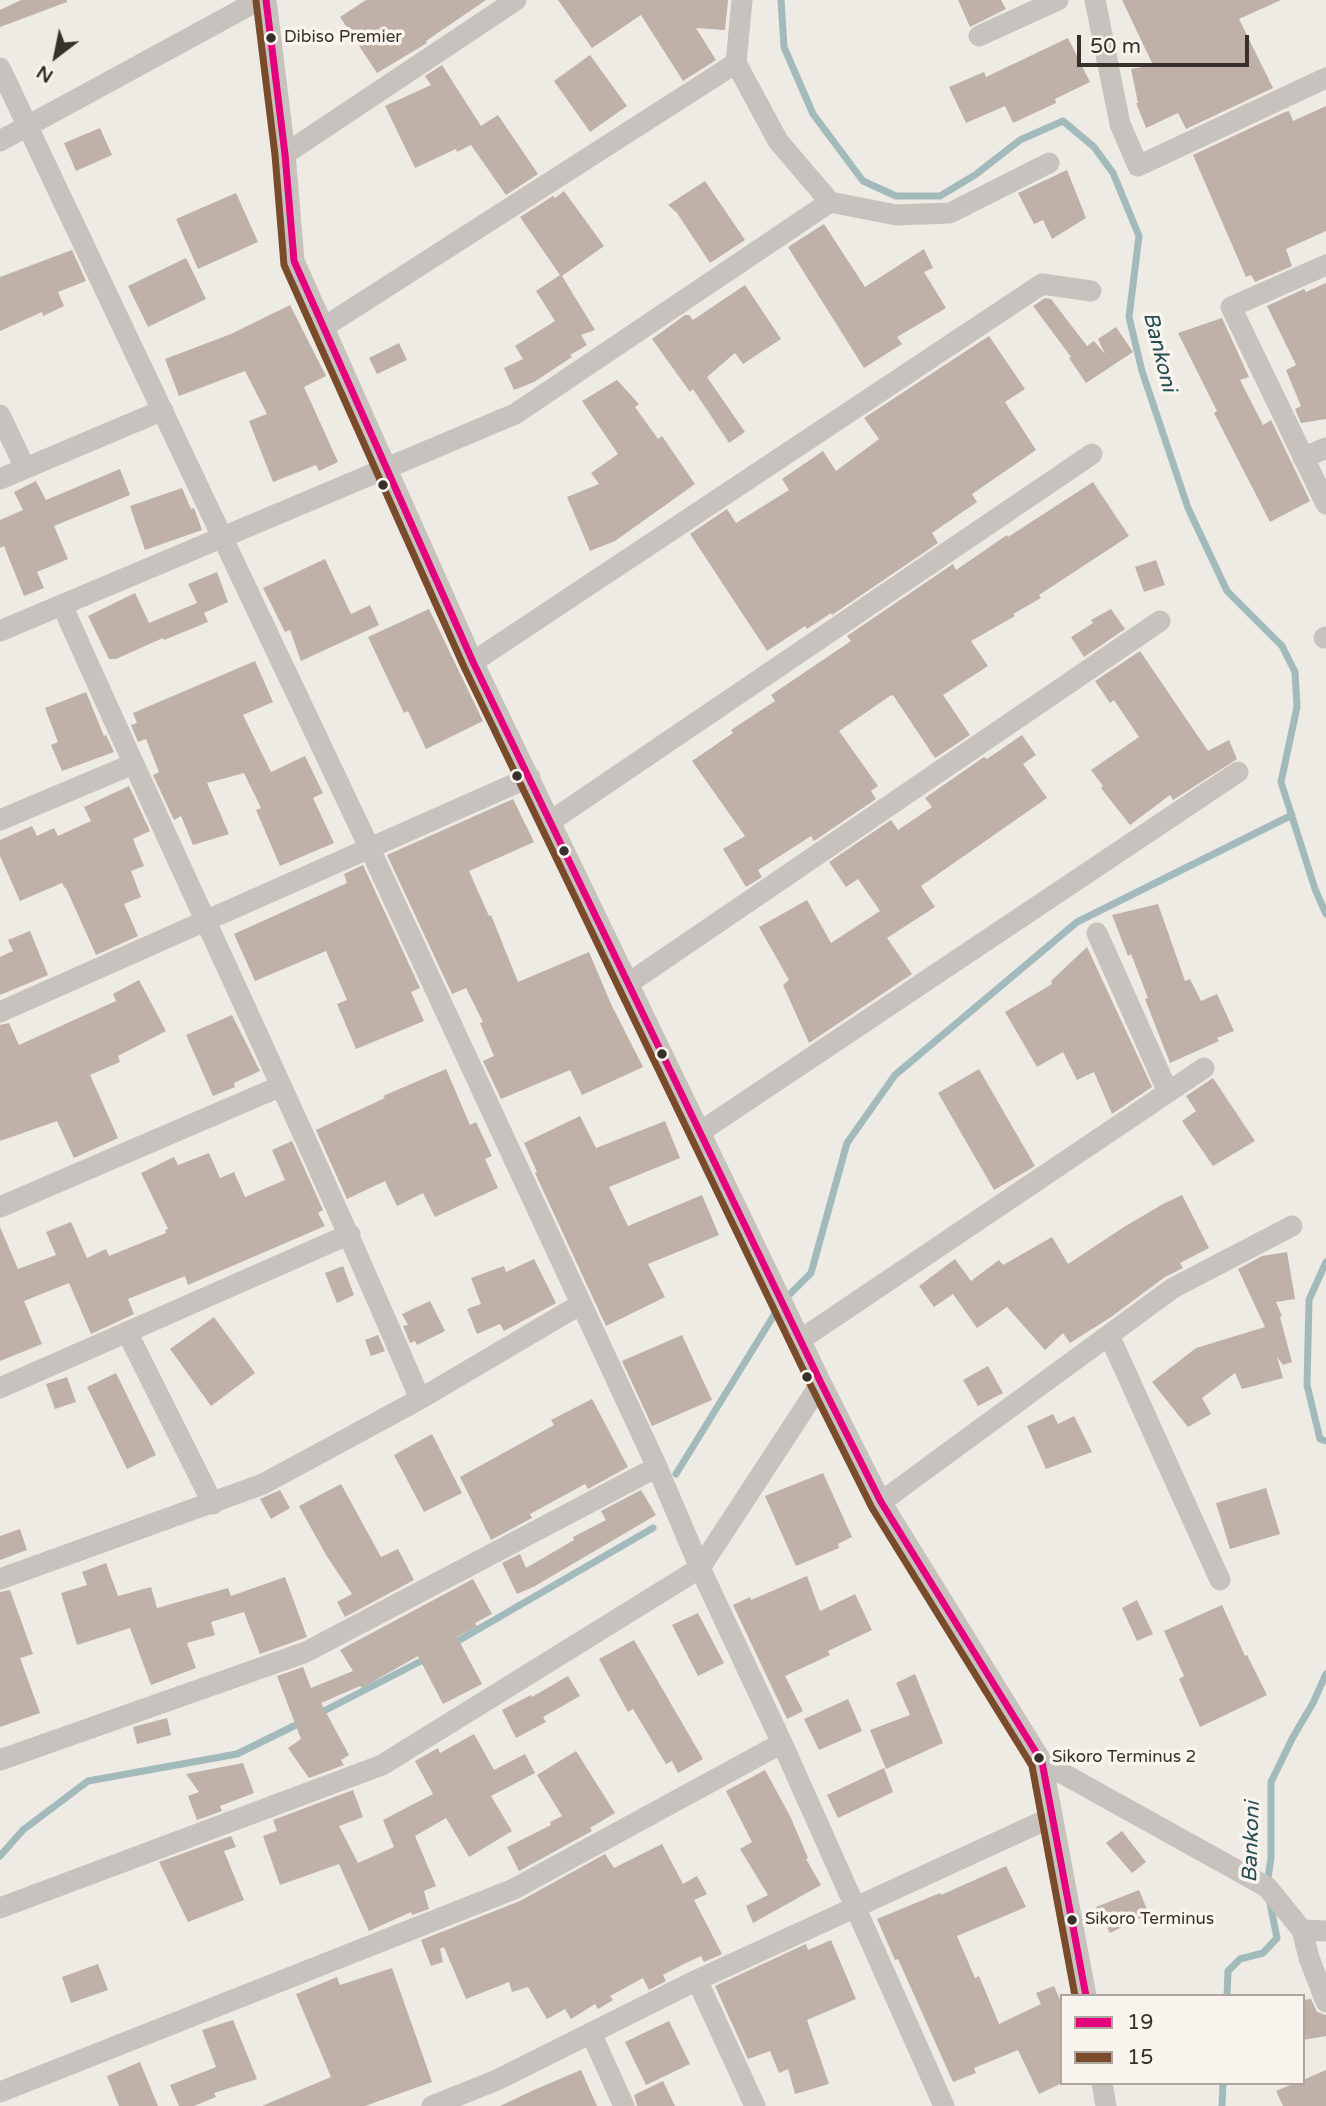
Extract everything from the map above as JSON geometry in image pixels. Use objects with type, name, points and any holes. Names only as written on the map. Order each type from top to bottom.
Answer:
[{"type":"street","points":[[0,141],[259,0]]},
{"type":"street","points":[[266,0],[285,154],[294,261],[473,662],[821,1383],[881,1502],[1042,1762],[1086,1994]]},
{"type":"street","points":[[285,154],[516,0]]},
{"type":"street","points":[[742,0],[736,63],[778,141],[830,201],[896,215],[950,213],[1049,163]]},
{"type":"street","points":[[979,36],[1058,0]]},
{"type":"street","points":[[1095,0],[1120,124],[1138,166],[1326,78]]},
{"type":"street","points":[[324,327],[736,63]]},
{"type":"street","points":[[0,68],[370,849],[657,1467],[699,1568],[782,1743],[944,2106]]},
{"type":"street","points":[[0,631],[515,414],[830,201]]},
{"type":"street","points":[[1326,265],[1231,307],[1326,504]]},
{"type":"street","points":[[473,662],[1042,284],[1091,291]]},
{"type":"street","points":[[0,479],[163,410]]},
{"type":"street","points":[[0,415],[25,468]]},
{"type":"street","points":[[1303,458],[1326,448]]},
{"type":"street","points":[[551,821],[1092,454]]},
{"type":"street","points":[[62,605],[350,1234],[420,1399]]},
{"type":"street","points":[[629,984],[1160,621]]},
{"type":"street","points":[[0,820],[133,764]]},
{"type":"street","points":[[701,1132],[1238,772]]},
{"type":"street","points":[[0,1012],[530,778]]},
{"type":"street","points":[[1097,933],[1168,1092]]},
{"type":"street","points":[[800,1340],[1204,1068]]},
{"type":"street","points":[[0,1207],[281,1086]]},
{"type":"street","points":[[881,1502],[1173,1288],[1292,1226]]},
{"type":"street","points":[[0,1388],[350,1234]]},
{"type":"street","points":[[0,1579],[263,1484],[420,1399],[581,1304]]},
{"type":"street","points":[[127,1332],[213,1504]]},
{"type":"street","points":[[1108,1335],[1220,1580]]},
{"type":"street","points":[[0,1909],[382,1765],[699,1568],[821,1383]]},
{"type":"street","points":[[0,1760],[306,1652],[657,1467]]},
{"type":"street","points":[[0,2092],[514,1889],[782,1743]]},
{"type":"street","points":[[1042,1762],[1267,1887],[1302,1930],[1309,1958],[1326,2002]]},
{"type":"street","points":[[432,2106],[497,2080],[697,1980],[1052,1816]]},
{"type":"street","points":[[1302,1930],[1326,1931]]},
{"type":"street","points":[[697,1980],[755,2106]]},
{"type":"street","points":[[591,2033],[624,2106]]},
{"type":"street","points":[[1102,2085],[1107,2106]]},
{"type":"building","points":[[21,0],[67,2],[0,27],[0,10]]},
{"type":"building","points":[[366,0],[486,0],[426,41],[427,43],[377,73],[340,17]]},
{"type":"building","points":[[558,0],[728,0],[725,30],[696,28],[716,60],[683,81],[641,15],[592,48]]},
{"type":"building","points":[[958,0],[1001,0],[1006,9],[970,27]]},
{"type":"building","points":[[1122,0],[1281,0],[1239,19],[1273,88],[1186,129],[1178,113],[1146,128],[1136,103],[1131,69],[1153,65]]},
{"type":"building","points":[[1068,38],[1090,82],[1055,99],[1056,103],[1013,123],[1005,106],[966,123],[949,87],[984,72],[986,77]]},
{"type":"building","points":[[590,55],[627,106],[590,132],[554,81]]},
{"type":"building","points":[[442,65],[481,126],[498,115],[538,174],[506,195],[471,145],[415,168],[385,106],[431,85],[425,76]]},
{"type":"building","points":[[1326,106],[1326,231],[1286,249],[1292,266],[1255,282],[1251,275],[1246,277],[1193,155],[1285,112],[1289,111],[1293,121]]},
{"type":"building","points":[[100,128],[112,155],[76,171],[64,143]]},
{"type":"building","points":[[1067,170],[1086,218],[1052,239],[1043,220],[1034,224],[1018,193]]},
{"type":"building","points":[[705,181],[745,240],[710,263],[677,213],[668,205]]},
{"type":"building","points":[[564,191],[604,246],[562,276],[595,330],[581,335],[587,345],[570,355],[572,357],[534,382],[514,390],[504,368],[523,359],[515,346],[555,321],[536,291],[560,275],[520,217]]},
{"type":"building","points":[[236,193],[258,242],[198,269],[176,219]]},
{"type":"building","points":[[824,224],[865,287],[924,249],[933,268],[924,272],[946,308],[897,337],[902,344],[864,368],[788,247]]},
{"type":"building","points":[[72,250],[86,281],[58,292],[64,306],[43,316],[42,312],[0,331],[0,277]]},
{"type":"building","points":[[186,258],[206,299],[148,327],[128,286]]},
{"type":"building","points":[[1326,283],[1326,419],[1301,423],[1295,409],[1301,406],[1286,370],[1296,365],[1267,306],[1304,289],[1306,292]]},
{"type":"building","points":[[745,285],[781,339],[743,364],[735,353],[707,377],[745,432],[729,443],[693,389],[690,392],[652,339],[685,315],[689,315],[693,320]]},
{"type":"building","points":[[1045,298],[1051,299],[1087,346],[1094,341],[1105,354],[1098,339],[1116,327],[1133,352],[1086,383],[1069,358],[1071,357],[1033,306]]},
{"type":"building","points":[[290,305],[326,376],[304,387],[338,462],[319,471],[316,465],[273,482],[249,421],[267,414],[245,371],[179,396],[165,359],[231,334]]},
{"type":"building","points":[[1222,318],[1249,377],[1240,380],[1263,425],[1271,420],[1310,501],[1270,522],[1214,413],[1217,411],[1178,333]]},
{"type":"building","points":[[989,336],[1025,389],[1005,402],[1036,450],[972,494],[977,502],[932,533],[938,543],[832,615],[831,613],[807,629],[805,626],[767,651],[690,534],[727,509],[736,523],[789,490],[782,479],[823,451],[836,471],[879,439],[864,418]]},
{"type":"building","points":[[399,343],[407,360],[377,374],[369,358]]},
{"type":"building","points":[[617,380],[639,404],[635,407],[658,439],[662,436],[695,484],[615,541],[590,551],[567,497],[599,484],[591,473],[618,454],[582,401]]},
{"type":"building","points":[[120,469],[130,495],[54,526],[68,559],[37,572],[44,588],[24,596],[4,546],[0,548],[0,520],[23,510],[14,492],[36,481],[46,500]]},
{"type":"building","points":[[1093,482],[1129,536],[1039,595],[1041,598],[1013,614],[1015,616],[971,641],[988,666],[943,695],[970,735],[935,758],[893,695],[890,696],[839,731],[878,786],[871,791],[876,799],[814,841],[811,836],[758,870],[762,877],[746,887],[723,849],[745,836],[692,761],[733,733],[731,730],[775,701],[771,695],[851,641],[847,636],[953,564],[956,570]]},
{"type":"building","points":[[182,488],[191,509],[194,508],[202,530],[145,550],[130,506]]},
{"type":"building","points":[[325,559],[351,614],[370,605],[379,625],[301,661],[290,630],[285,632],[263,588]]},
{"type":"building","points":[[1156,560],[1165,585],[1144,592],[1135,567]]},
{"type":"building","points":[[217,572],[228,602],[204,613],[208,622],[116,659],[109,659],[88,616],[135,593],[149,623],[197,603],[188,584]]},
{"type":"building","points":[[429,609],[483,721],[426,749],[408,711],[404,713],[368,637]]},
{"type":"building","points":[[1111,609],[1125,629],[1084,657],[1071,637],[1093,623],[1091,620]]},
{"type":"building","points":[[1140,651],[1208,751],[1229,740],[1237,759],[1173,800],[1170,795],[1130,825],[1101,788],[1103,786],[1091,770],[1139,737],[1114,700],[1110,703],[1095,681]]},
{"type":"building","points":[[255,661],[273,702],[243,715],[271,772],[305,756],[323,793],[313,798],[334,843],[280,866],[256,810],[261,808],[244,773],[207,783],[229,834],[193,845],[181,816],[174,820],[153,775],[159,772],[146,739],[138,742],[131,725],[137,723],[133,713]]},
{"type":"building","points":[[86,692],[104,736],[106,735],[114,752],[62,771],[51,745],[58,742],[45,708]]},
{"type":"building","points":[[1022,735],[1036,755],[1023,764],[1047,798],[921,886],[935,907],[887,938],[912,974],[809,1043],[783,985],[789,980],[759,927],[807,900],[831,943],[880,911],[858,879],[846,887],[829,862],[891,820],[898,830],[932,807],[925,798],[984,757],[987,759]]},
{"type":"building","points":[[129,786],[150,831],[133,839],[144,866],[131,871],[141,897],[124,904],[138,936],[96,955],[62,883],[20,901],[0,856],[0,840],[32,826],[37,836],[54,828],[58,836],[91,821],[84,807]]},
{"type":"building","points":[[513,799],[534,842],[469,871],[489,916],[491,915],[518,982],[589,952],[611,1004],[643,1067],[582,1095],[570,1070],[501,1099],[483,1061],[494,1056],[480,1023],[483,1022],[466,988],[452,994],[387,855]]},
{"type":"building","points":[[363,865],[420,988],[411,992],[424,1021],[356,1049],[337,1004],[347,1000],[326,951],[255,981],[234,934],[347,883],[344,874]]},
{"type":"building","points":[[1158,904],[1185,981],[1190,979],[1201,1001],[1217,994],[1234,1031],[1217,1038],[1219,1041],[1170,1063],[1131,954],[1128,956],[1112,915]]},
{"type":"building","points":[[30,931],[48,975],[0,995],[0,957],[13,951],[8,940]]},
{"type":"building","points":[[1087,947],[1152,1087],[1112,1114],[1094,1072],[1077,1080],[1063,1052],[1037,1067],[1005,1012],[1052,984],[1051,981]]},
{"type":"building","points":[[139,980],[166,1031],[118,1056],[120,1062],[90,1075],[118,1138],[74,1158],[57,1121],[0,1141],[0,1025],[9,1023],[19,1045],[116,1001],[113,994]]},
{"type":"building","points":[[232,1015],[260,1071],[234,1083],[235,1087],[213,1096],[186,1035]]},
{"type":"building","points":[[446,1069],[470,1125],[476,1122],[492,1156],[485,1159],[498,1188],[435,1217],[423,1193],[397,1206],[385,1181],[347,1199],[316,1130],[385,1098],[383,1096]]},
{"type":"building","points":[[979,1069],[1035,1166],[994,1190],[938,1093]]},
{"type":"building","points":[[1213,1078],[1255,1141],[1213,1166],[1182,1121],[1196,1111],[1186,1096]]},
{"type":"building","points":[[580,1116],[596,1148],[665,1121],[680,1158],[609,1187],[628,1226],[702,1195],[719,1235],[648,1264],[665,1297],[606,1326],[535,1173],[537,1172],[524,1143]]},
{"type":"building","points":[[292,1141],[323,1210],[318,1213],[325,1226],[188,1285],[185,1276],[128,1299],[134,1314],[91,1334],[69,1283],[24,1301],[42,1344],[0,1361],[0,1227],[18,1269],[56,1255],[46,1232],[71,1222],[87,1258],[106,1249],[109,1256],[166,1233],[165,1230],[168,1229],[141,1173],[174,1157],[178,1165],[209,1153],[220,1178],[234,1172],[245,1197],[285,1180],[272,1150]]},
{"type":"building","points":[[1182,1195],[1209,1248],[1180,1263],[1183,1268],[1165,1277],[1070,1343],[1063,1333],[1045,1350],[1007,1307],[977,1328],[953,1294],[934,1307],[919,1286],[955,1259],[971,1281],[999,1260],[1003,1265],[1052,1237],[1068,1264],[1124,1227]]},
{"type":"building","points":[[1287,1252],[1295,1299],[1276,1302],[1282,1316],[1280,1317],[1292,1362],[1283,1365],[1277,1357],[1283,1378],[1242,1389],[1235,1373],[1202,1398],[1211,1414],[1188,1427],[1152,1382],[1196,1348],[1265,1327],[1238,1269],[1262,1256]]},
{"type":"building","points":[[534,1259],[556,1303],[504,1331],[500,1324],[477,1334],[467,1309],[481,1304],[471,1278],[504,1266],[506,1272]]},
{"type":"building","points":[[343,1266],[354,1295],[337,1303],[325,1273]]},
{"type":"building","points":[[430,1301],[445,1331],[417,1345],[415,1341],[410,1343],[403,1326],[408,1325],[402,1314]]},
{"type":"building","points":[[214,1317],[255,1373],[211,1406],[170,1349]]},
{"type":"building","points":[[378,1335],[385,1351],[371,1356],[365,1340]]},
{"type":"building","points":[[682,1335],[712,1400],[652,1426],[622,1361]]},
{"type":"building","points":[[988,1366],[1003,1393],[978,1406],[963,1380]]},
{"type":"building","points":[[116,1373],[156,1455],[127,1469],[87,1387]]},
{"type":"building","points":[[67,1377],[76,1402],[55,1409],[46,1384]]},
{"type":"building","points":[[592,1399],[628,1467],[588,1489],[585,1484],[530,1514],[532,1518],[491,1540],[460,1477],[554,1425],[551,1420]]},
{"type":"building","points":[[1053,1414],[1058,1424],[1074,1416],[1092,1452],[1046,1469],[1027,1426]]},
{"type":"building","points":[[432,1434],[462,1493],[424,1512],[394,1455]]},
{"type":"building","points":[[823,1473],[852,1537],[838,1544],[839,1548],[796,1566],[765,1496]]},
{"type":"building","points":[[341,1484],[381,1557],[398,1549],[414,1580],[345,1617],[337,1602],[352,1594],[326,1555],[299,1506]]},
{"type":"building","points":[[1266,1488],[1280,1534],[1230,1549],[1216,1503]]},
{"type":"building","points":[[280,1490],[290,1508],[271,1519],[260,1499]]},
{"type":"building","points":[[641,1490],[656,1515],[517,1594],[502,1563],[520,1554],[526,1568],[574,1540],[573,1537],[606,1520],[601,1511]]},
{"type":"building","points":[[20,1529],[27,1550],[0,1560],[0,1536]]},
{"type":"building","points":[[106,1563],[118,1596],[151,1587],[157,1608],[228,1588],[231,1596],[285,1577],[307,1637],[260,1654],[244,1612],[211,1622],[215,1635],[187,1643],[196,1668],[151,1685],[130,1628],[77,1645],[61,1593],[87,1585],[82,1572]]},
{"type":"building","points":[[807,1576],[820,1611],[855,1594],[872,1630],[828,1651],[830,1655],[785,1676],[803,1711],[787,1719],[733,1605]]},
{"type":"building","points":[[473,1579],[492,1614],[457,1637],[482,1684],[443,1704],[418,1656],[362,1688],[360,1686],[321,1703],[349,1755],[341,1760],[344,1765],[309,1778],[288,1748],[301,1739],[277,1676],[303,1667],[311,1688],[353,1671],[340,1650]]},
{"type":"building","points":[[10,1590],[33,1654],[20,1658],[40,1713],[0,1727],[0,1592]]},
{"type":"building","points":[[1137,1600],[1153,1634],[1137,1641],[1122,1608]]},
{"type":"building","points":[[1222,1605],[1245,1656],[1247,1655],[1267,1695],[1200,1727],[1179,1679],[1184,1676],[1164,1631]]},
{"type":"building","points":[[698,1613],[724,1663],[698,1676],[672,1625]]},
{"type":"building","points":[[634,1640],[703,1759],[678,1773],[672,1761],[666,1764],[633,1709],[628,1712],[599,1659]]},
{"type":"building","points":[[915,1674],[943,1743],[886,1769],[870,1730],[910,1715],[896,1683]]},
{"type":"building","points":[[568,1676],[580,1696],[543,1717],[546,1722],[516,1738],[502,1710],[531,1695],[532,1697]]},
{"type":"building","points":[[848,1699],[862,1731],[819,1750],[804,1719]]},
{"type":"building","points":[[167,1718],[171,1735],[137,1744],[133,1727]]},
{"type":"building","points":[[474,1734],[494,1770],[525,1754],[535,1773],[491,1796],[512,1831],[469,1857],[446,1818],[415,1836],[436,1886],[424,1891],[429,1909],[412,1915],[411,1912],[369,1931],[339,1864],[280,1885],[263,1836],[277,1831],[273,1820],[353,1790],[363,1817],[339,1826],[358,1863],[394,1847],[383,1820],[433,1794],[415,1761],[438,1748],[440,1753]]},
{"type":"building","points":[[576,1751],[615,1813],[590,1828],[592,1831],[519,1871],[507,1847],[551,1825],[550,1822],[562,1816],[537,1775]]},
{"type":"building","points":[[243,1763],[254,1793],[220,1806],[222,1811],[197,1820],[188,1796],[199,1792],[186,1774]]},
{"type":"building","points":[[884,1768],[893,1792],[838,1818],[827,1795]]},
{"type":"building","points":[[765,1770],[790,1816],[808,1858],[806,1859],[821,1885],[753,1923],[746,1906],[768,1895],[740,1849],[752,1842],[726,1791]]},
{"type":"building","points":[[1122,1831],[1146,1862],[1132,1873],[1106,1843]]},
{"type":"building","points":[[231,1836],[236,1847],[224,1851],[244,1900],[188,1922],[159,1862]]},
{"type":"building","points":[[662,1844],[683,1884],[697,1876],[707,1894],[694,1900],[722,1954],[704,1962],[701,1956],[684,1964],[663,1975],[666,1981],[649,1990],[643,1978],[610,1996],[613,2000],[598,2009],[595,2004],[571,2019],[565,2009],[547,2019],[528,1987],[512,1992],[509,1982],[466,1999],[444,1947],[440,1949],[443,1962],[431,1966],[421,1940],[520,1901],[605,1854],[614,1868]]},
{"type":"building","points":[[1006,1866],[1026,1907],[957,1936],[975,1978],[979,1976],[999,2024],[1041,2004],[1036,1993],[1054,1986],[1060,2000],[1060,2084],[1039,2094],[1018,2050],[974,2068],[976,2073],[953,2082],[898,1959],[895,1960],[877,1919],[940,1893],[941,1895]]},
{"type":"building","points":[[1139,1890],[1149,1914],[1110,1933],[1096,1907]]},
{"type":"building","points":[[831,1940],[856,1999],[807,2020],[829,2084],[795,2094],[788,2069],[779,2073],[770,2051],[748,2059],[715,1986],[806,1944],[808,1950]]},
{"type":"building","points":[[98,1964],[108,1990],[71,2003],[62,1977]]},
{"type":"building","points":[[392,1968],[432,2082],[365,2106],[262,2106],[331,2077],[296,1994],[337,1977],[340,1985]]},
{"type":"building","points":[[1311,1999],[1317,2012],[1326,2015],[1326,2036],[1305,2040],[1305,2000]]},
{"type":"building","points":[[233,2020],[257,2079],[214,2093],[216,2097],[194,2106],[179,2106],[170,2085],[216,2067],[202,2030]]},
{"type":"building","points":[[669,2021],[690,2064],[646,2085],[625,2042]]},
{"type":"building","points":[[140,2062],[158,2106],[119,2106],[107,2076]]},
{"type":"building","points":[[581,2070],[597,2106],[500,2106],[536,2089]]},
{"type":"building","points":[[1326,2070],[1326,2106],[1283,2106],[1276,2091],[1290,2085],[1305,2085],[1305,2079]]},
{"type":"building","points":[[663,2081],[675,2106],[637,2106],[634,2095]]},
{"type":"waterway","name":"Bankoni","points":[[781,0],[784,47],[813,114],[863,181],[896,196],[940,196],[975,175],[1020,140],[1063,121],[1094,147],[1113,173],[1139,236],[1129,317],[1142,371],[1188,508],[1227,591],[1282,646],[1295,672],[1297,707],[1281,782],[1315,889],[1326,914]]},
{"type":"waterway","points":[[676,1474],[782,1302],[811,1273],[847,1143],[895,1075],[1077,922],[1292,815]]},
{"type":"waterway","name":"Bankoni","points":[[1326,1262],[1309,1300],[1307,1385],[1320,1439],[1326,1441]]},
{"type":"waterway","points":[[451,1645],[653,1528]]},
{"type":"waterway","points":[[318,1714],[429,1657]]},
{"type":"waterway","name":"Bankoni","points":[[1267,1884],[1271,1858],[1271,1782],[1326,1674]]},
{"type":"waterway","points":[[0,1856],[23,1830],[88,1781],[237,1754],[304,1721]]},
{"type":"waterway","name":"Bankoni","points":[[1227,1994],[1228,1971],[1240,1959],[1263,1953],[1277,1938],[1270,1903]]},
{"type":"waterway","name":"Bankoni","points":[[1222,2106],[1223,2085]]},
{"type":"transit line","name":"19","points":[[266,0],[285,154],[294,261],[473,662],[821,1383],[881,1502],[1042,1762],[1086,1994]]},
{"type":"transit line","name":"15","points":[[256,1],[275,155],[284,265],[464,667],[812,1388],[872,1508],[1032,1766],[1075,1994]]},
{"type":"place","name":"Dibiso Premier","points":[[271,38]]},
{"type":"place","name":"Sikoro Terminus 2","points":[[1039,1758]]},
{"type":"place","name":"Sikoro Terminus","points":[[1072,1920]]}]
